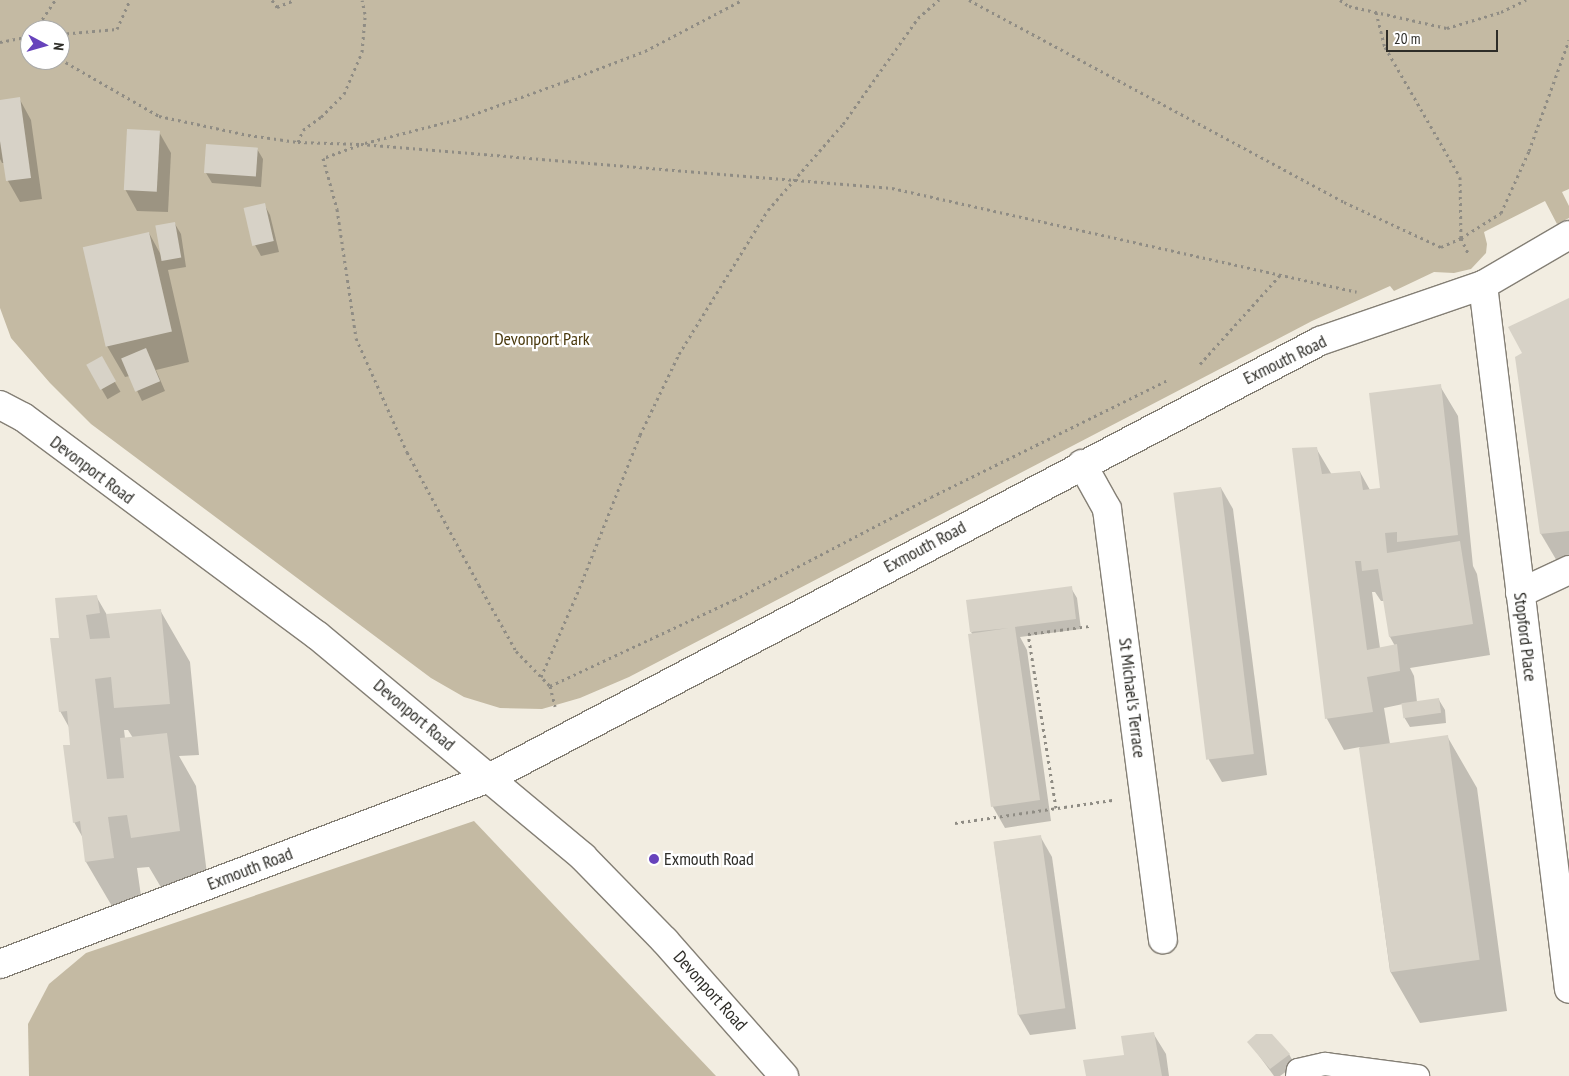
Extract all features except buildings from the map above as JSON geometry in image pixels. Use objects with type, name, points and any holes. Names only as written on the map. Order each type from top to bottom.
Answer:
[{"type":"street","name":"Exmouth Road","points":[[0,964],[489,778],[1082,464],[1320,341],[1483,285],[1569,235]]},
{"type":"street","name":"Stopford Place","points":[[1483,285],[1569,989]]},
{"type":"street","name":"Devonport Road","points":[[0,385],[12,411],[318,636],[582,856],[664,941],[784,1076]]},
{"type":"street","name":"St Michael's Terrace","points":[[1082,464],[1108,509],[1163,939]]},
{"type":"street","points":[[1520,593],[1569,570]]},
{"type":"lane","points":[[1297,1076],[1298,1070],[1325,1064],[1418,1076]]},
{"type":"path","points":[[42,20],[55,0]]},
{"type":"path","points":[[70,33],[117,29],[130,0]]},
{"type":"path","points":[[272,0],[277,7],[294,0]]},
{"type":"path","points":[[298,142],[303,130],[321,117],[344,94],[362,52],[364,14],[362,0]]},
{"type":"path","points":[[564,738],[550,686],[516,651],[479,585],[407,452],[356,338],[337,209],[323,158],[362,144],[466,117],[566,82],[645,51],[742,0]]},
{"type":"path","points":[[541,677],[577,594],[640,435],[679,354],[768,210],[842,124],[918,18],[940,0]]},
{"type":"path","points":[[969,0],[1344,202],[1441,247],[1461,238],[1501,213],[1529,151],[1569,40]]},
{"type":"path","points":[[1340,0],[1349,6],[1447,28],[1501,12],[1526,0]]},
{"type":"path","points":[[1376,12],[1385,47],[1460,177],[1461,238]]},
{"type":"path","points":[[0,42],[20,38]]},
{"type":"path","points":[[70,65],[159,116],[248,135],[298,142],[362,144],[892,188],[1358,292]]},
{"type":"path","points":[[1192,368],[1201,364],[1281,274]]},
{"type":"path","points":[[550,686],[734,600],[931,497],[1175,377]]},
{"type":"path","points":[[1056,808],[1028,634],[1093,626]]},
{"type":"path","points":[[955,824],[1144,796]]},
{"type":"green space","name":"Devonport Park","points":[[0,0],[1569,0],[1569,189],[1562,192],[1569,206],[1569,218],[1557,224],[1545,201],[1484,232],[1487,244],[1486,253],[1471,269],[1454,273],[1434,272],[1394,291],[1390,286],[1312,321],[629,677],[580,698],[542,709],[500,708],[464,697],[431,678],[91,424],[50,383],[11,338],[0,308]]},
{"type":"green space","points":[[474,821],[716,1076],[29,1076],[28,1024],[49,984],[86,953]]},
{"type":"place","name":"Exmouth Road","points":[[654,859]]}]
